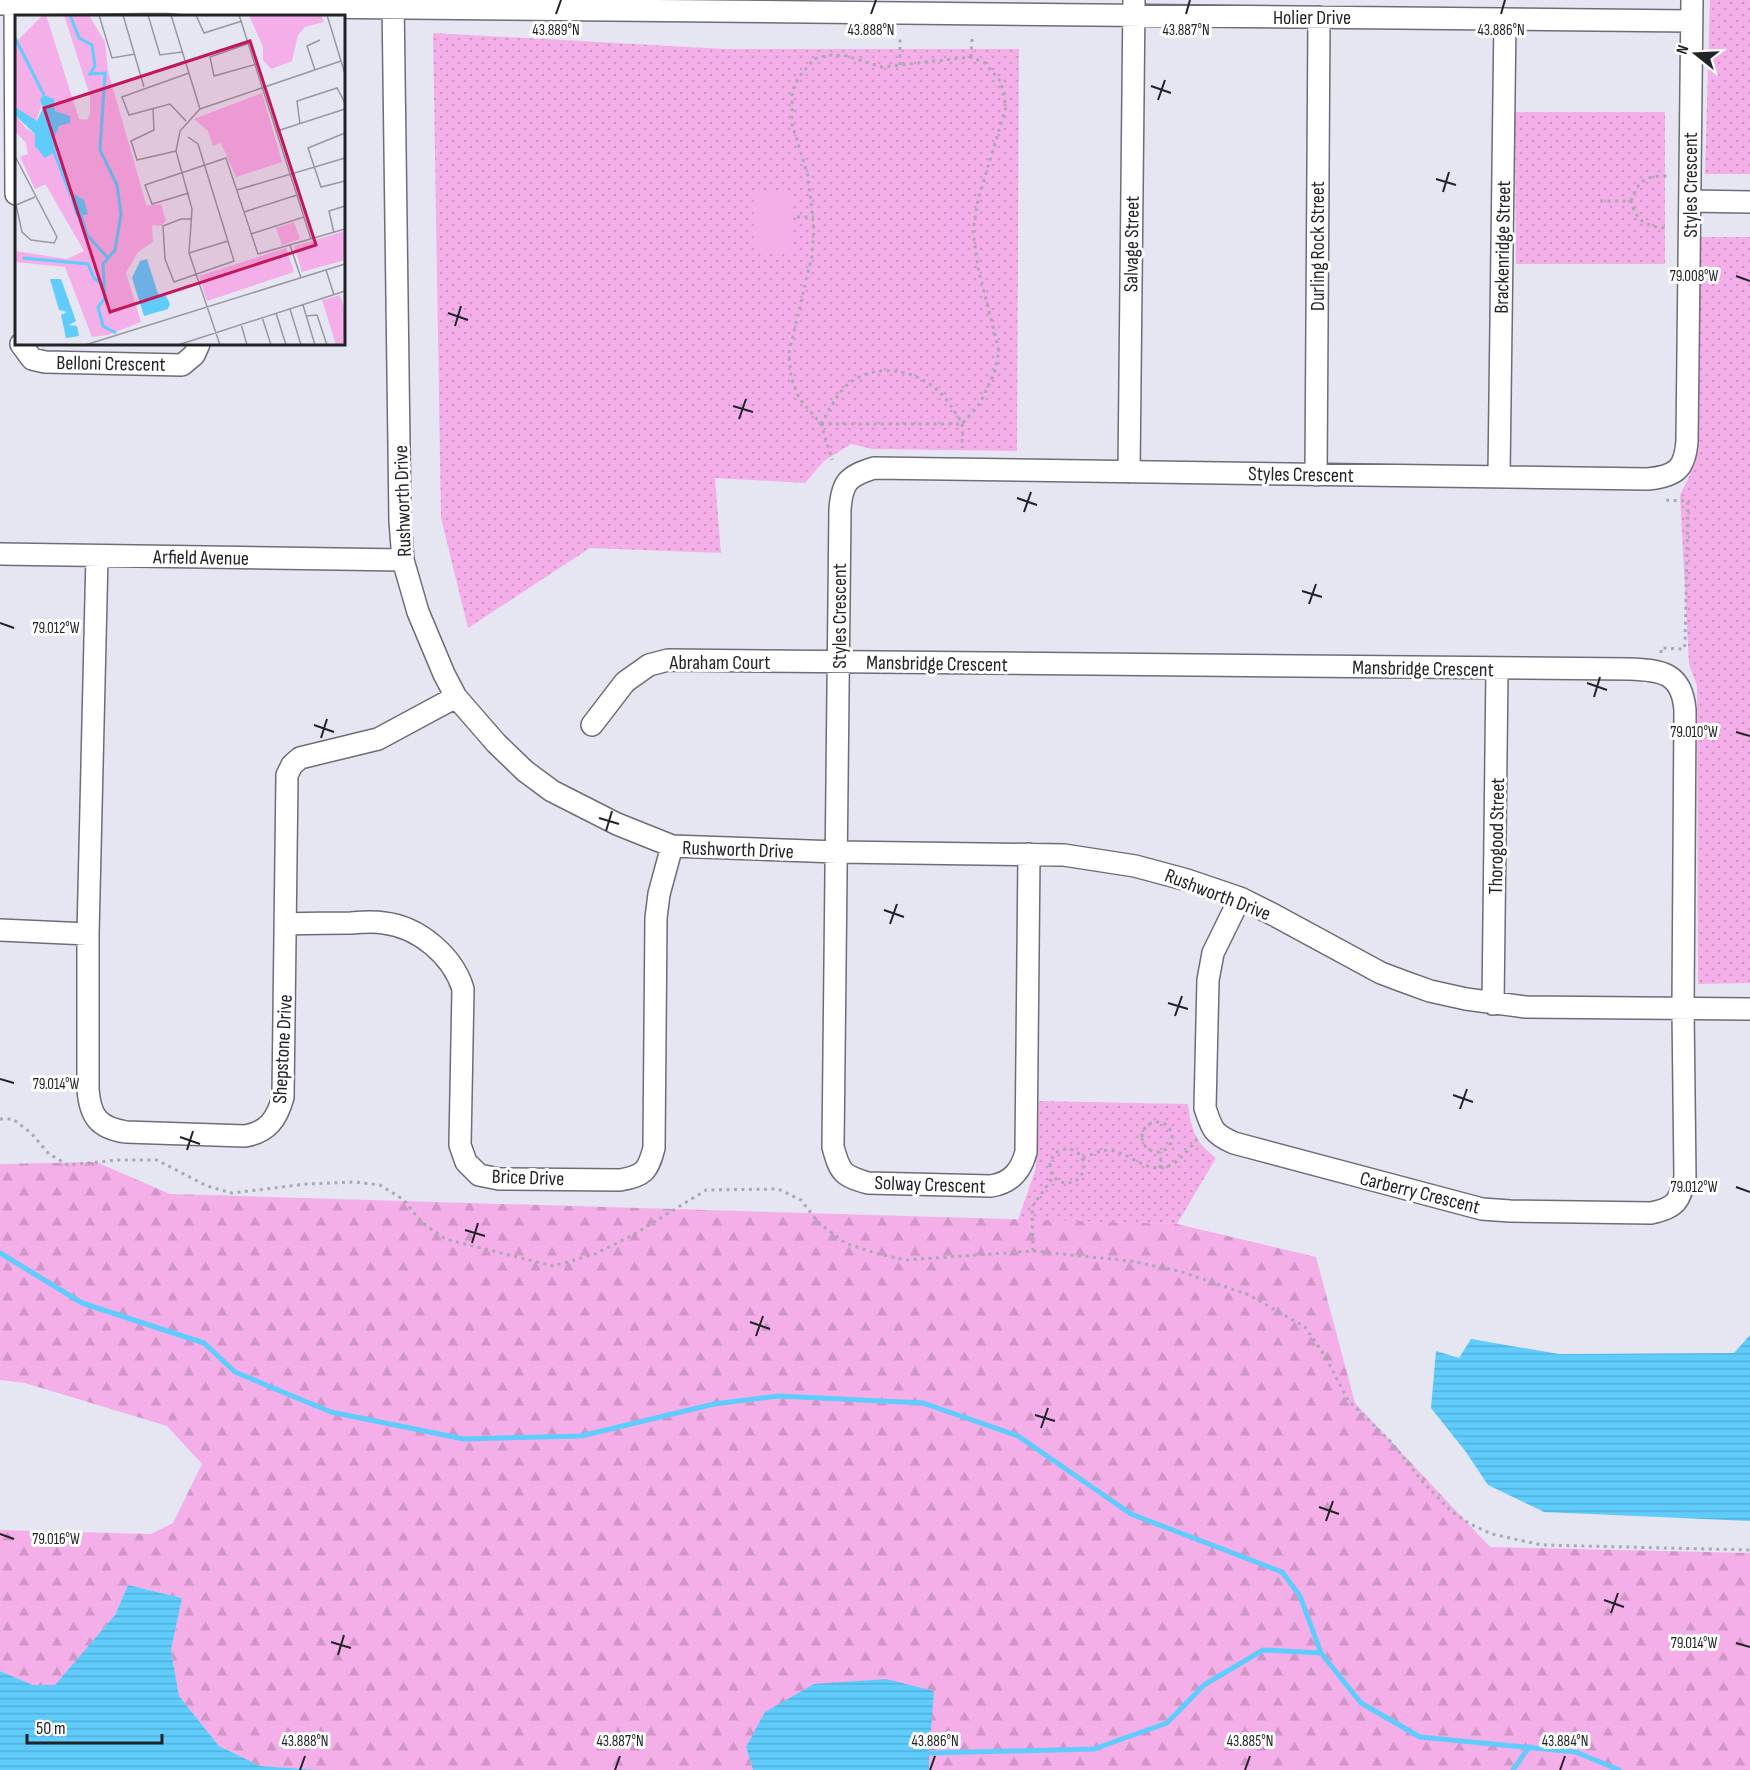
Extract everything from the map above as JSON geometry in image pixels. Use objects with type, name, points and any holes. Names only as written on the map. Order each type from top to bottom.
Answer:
[{"type":"street","name":"Holier Drive","points":[[8,4],[165,2],[196,10],[214,6],[393,4],[1134,8],[1319,17],[1505,19],[1691,10]]},
{"type":"street","points":[[8,4],[15,170]]},
{"type":"street","name":"Rushworth Drive","points":[[393,4],[400,521],[403,560],[418,612],[456,697],[496,743],[525,771],[552,791],[616,824],[672,846],[837,852],[1029,854],[1088,857],[1136,866],[1240,898],[1381,973],[1430,991],[1493,1004],[1526,1007],[1750,1009]]},
{"type":"street","name":"Salvage Street","points":[[1129,472],[1134,8]]},
{"type":"street","name":"Styles Crescent","points":[[837,852],[841,492],[847,480],[858,473],[874,468],[1663,478],[1676,472],[1686,459],[1691,10]]},
{"type":"street","name":"Durling Rock Street","points":[[1316,475],[1319,17]]},
{"type":"street","name":"Brackenridge Street","points":[[1499,475],[1505,19]]},
{"type":"street","points":[[1690,201],[1750,202]]},
{"type":"street","name":"Belloni Crescent","points":[[22,345],[32,359],[45,362],[182,365],[195,355],[199,345]]},
{"type":"street","name":"Arfield Avenue","points":[[0,554],[403,560]]},
{"type":"street","name":"Shepstone Drive","points":[[97,556],[88,933],[88,1089],[89,1105],[96,1118],[110,1129],[126,1132],[245,1136],[258,1134],[269,1127],[279,1113],[283,1097],[287,775],[292,765],[300,758],[378,739],[456,697]]},
{"type":"street","name":"Abraham Court","points":[[592,725],[625,682],[649,664],[668,660],[839,662]]},
{"type":"street","name":"Mansbridge Crescent","points":[[839,662],[1653,670],[1667,675],[1678,685],[1684,695],[1685,710],[1683,1009]]},
{"type":"street","name":"Thorogood Street","points":[[1493,1004],[1497,669]]},
{"type":"street","name":"Brice Drive","points":[[286,924],[384,923],[404,928],[422,938],[452,964],[463,989],[460,1145],[466,1162],[479,1175],[499,1179],[620,1180],[636,1177],[649,1167],[654,1148],[656,918],[659,894],[672,846]]},
{"type":"street","name":"Solway Crescent","points":[[837,852],[833,1147],[838,1166],[850,1178],[868,1183],[991,1186],[1001,1185],[1012,1178],[1022,1166],[1026,1152],[1029,854]]},
{"type":"street","name":"Carberry Crescent","points":[[1240,898],[1213,953],[1208,980],[1205,1108],[1210,1124],[1219,1136],[1234,1143],[1456,1203],[1482,1209],[1510,1211],[1651,1213],[1668,1210],[1680,1197],[1685,1177],[1683,1009]]},
{"type":"street","points":[[0,930],[88,933]]},
{"type":"path","points":[[900,38],[900,65]]},
{"type":"path","points":[[971,57],[972,39]]},
{"type":"path","points":[[821,424],[962,424],[980,403],[994,374],[999,351],[978,268],[973,230],[978,200],[1006,107],[1001,82],[985,63],[971,57],[882,67],[847,56],[829,55],[814,59],[799,77],[792,91],[792,124],[808,176],[814,217],[812,256],[789,353],[791,376],[799,399],[821,424],[832,460]]},
{"type":"path","points":[[1667,176],[1648,178],[1638,184],[1631,201],[1634,213],[1640,222],[1654,227],[1667,228]]},
{"type":"path","points":[[1600,201],[1631,201]]},
{"type":"path","points":[[798,217],[814,217]]},
{"type":"path","points":[[821,424],[839,392],[858,378],[883,371],[911,374],[933,385],[949,402],[962,424],[962,448]]},
{"type":"path","points":[[1661,655],[1661,648],[1684,649],[1685,644],[1688,501],[1665,500]]},
{"type":"path","points":[[0,1119],[13,1119],[31,1133],[49,1154],[68,1165],[117,1160],[157,1160],[207,1186],[232,1193],[307,1184],[355,1182],[380,1185],[404,1200],[421,1222],[445,1239],[553,1266],[595,1254],[633,1235],[705,1190],[778,1189],[801,1200],[818,1222],[845,1244],[906,1260],[1033,1251],[1130,1261],[1179,1271],[1249,1295],[1305,1327],[1325,1356],[1348,1400],[1391,1442],[1422,1482],[1451,1511],[1470,1524],[1492,1534],[1542,1545],[1750,1550]]},
{"type":"path","points":[[1160,1169],[1161,1152],[1170,1145],[1173,1135],[1169,1125],[1159,1122],[1152,1123],[1145,1128],[1142,1137],[1145,1147],[1153,1152],[1161,1152]]},
{"type":"path","points":[[1083,1158],[1101,1150],[1115,1151],[1160,1169],[1175,1164],[1199,1138]]},
{"type":"path","points":[[1070,1149],[1083,1158],[1082,1174],[1074,1182],[1062,1183],[1053,1177],[1050,1162],[1060,1150],[1070,1149]]},
{"type":"path","points":[[1033,1251],[1032,1207],[1053,1177]]},
{"type":"green space","points":[[1710,0],[1750,0],[1750,174],[1705,174]]},
{"type":"green space","points":[[433,33],[725,49],[1019,49],[1017,451],[873,449],[851,444],[824,461],[805,483],[715,478],[721,553],[590,548],[468,628],[441,518]]},
{"type":"green space","points":[[1515,112],[1665,112],[1665,264],[1516,264]]},
{"type":"green space","points":[[754,191],[791,191],[791,252],[754,252]]},
{"type":"green space","points":[[1701,237],[1750,237],[1750,983],[1698,984],[1697,686],[1689,664],[1680,495],[1689,477]]},
{"type":"green space","points":[[1039,1101],[1188,1104],[1195,1134],[1203,1146],[1216,1158],[1177,1224],[1018,1220],[1036,1168]]},
{"type":"green space","points":[[96,1162],[170,1194],[1177,1224],[1316,1257],[1355,1403],[1490,1547],[1750,1553],[1750,1770],[929,1770],[929,1753],[746,1747],[753,1770],[319,1770],[260,1766],[219,1746],[179,1696],[171,1650],[182,1598],[128,1585],[115,1615],[55,1686],[33,1685],[0,1671],[0,1530],[151,1534],[173,1523],[202,1464],[167,1426],[25,1383],[0,1380],[0,1164]]},
{"type":"water","points":[[1750,1335],[1750,1521],[1544,1512],[1488,1485],[1466,1452],[1431,1408],[1436,1351],[1459,1358],[1471,1339],[1559,1354],[1734,1353]]},
{"type":"water","points":[[128,1585],[182,1598],[171,1650],[179,1696],[219,1746],[260,1766],[319,1770],[0,1770],[0,1671],[33,1685],[55,1685],[115,1615]]},
{"type":"water","points":[[886,1679],[934,1691],[929,1770],[753,1770],[746,1747],[765,1712],[814,1684]]},
{"type":"waterway","points":[[0,1253],[82,1303],[204,1343],[235,1372],[331,1412],[464,1439],[581,1436],[714,1404],[779,1396],[923,1403],[1018,1436],[1131,1514],[1282,1572],[1300,1596],[1321,1653],[1361,1703],[1420,1737],[1576,1752],[1619,1770]]},
{"type":"waterway","points":[[929,1753],[1094,1749],[1167,1723],[1204,1685],[1263,1650],[1321,1653]]},
{"type":"waterway","points":[[1513,1770],[1529,1747]]}]
